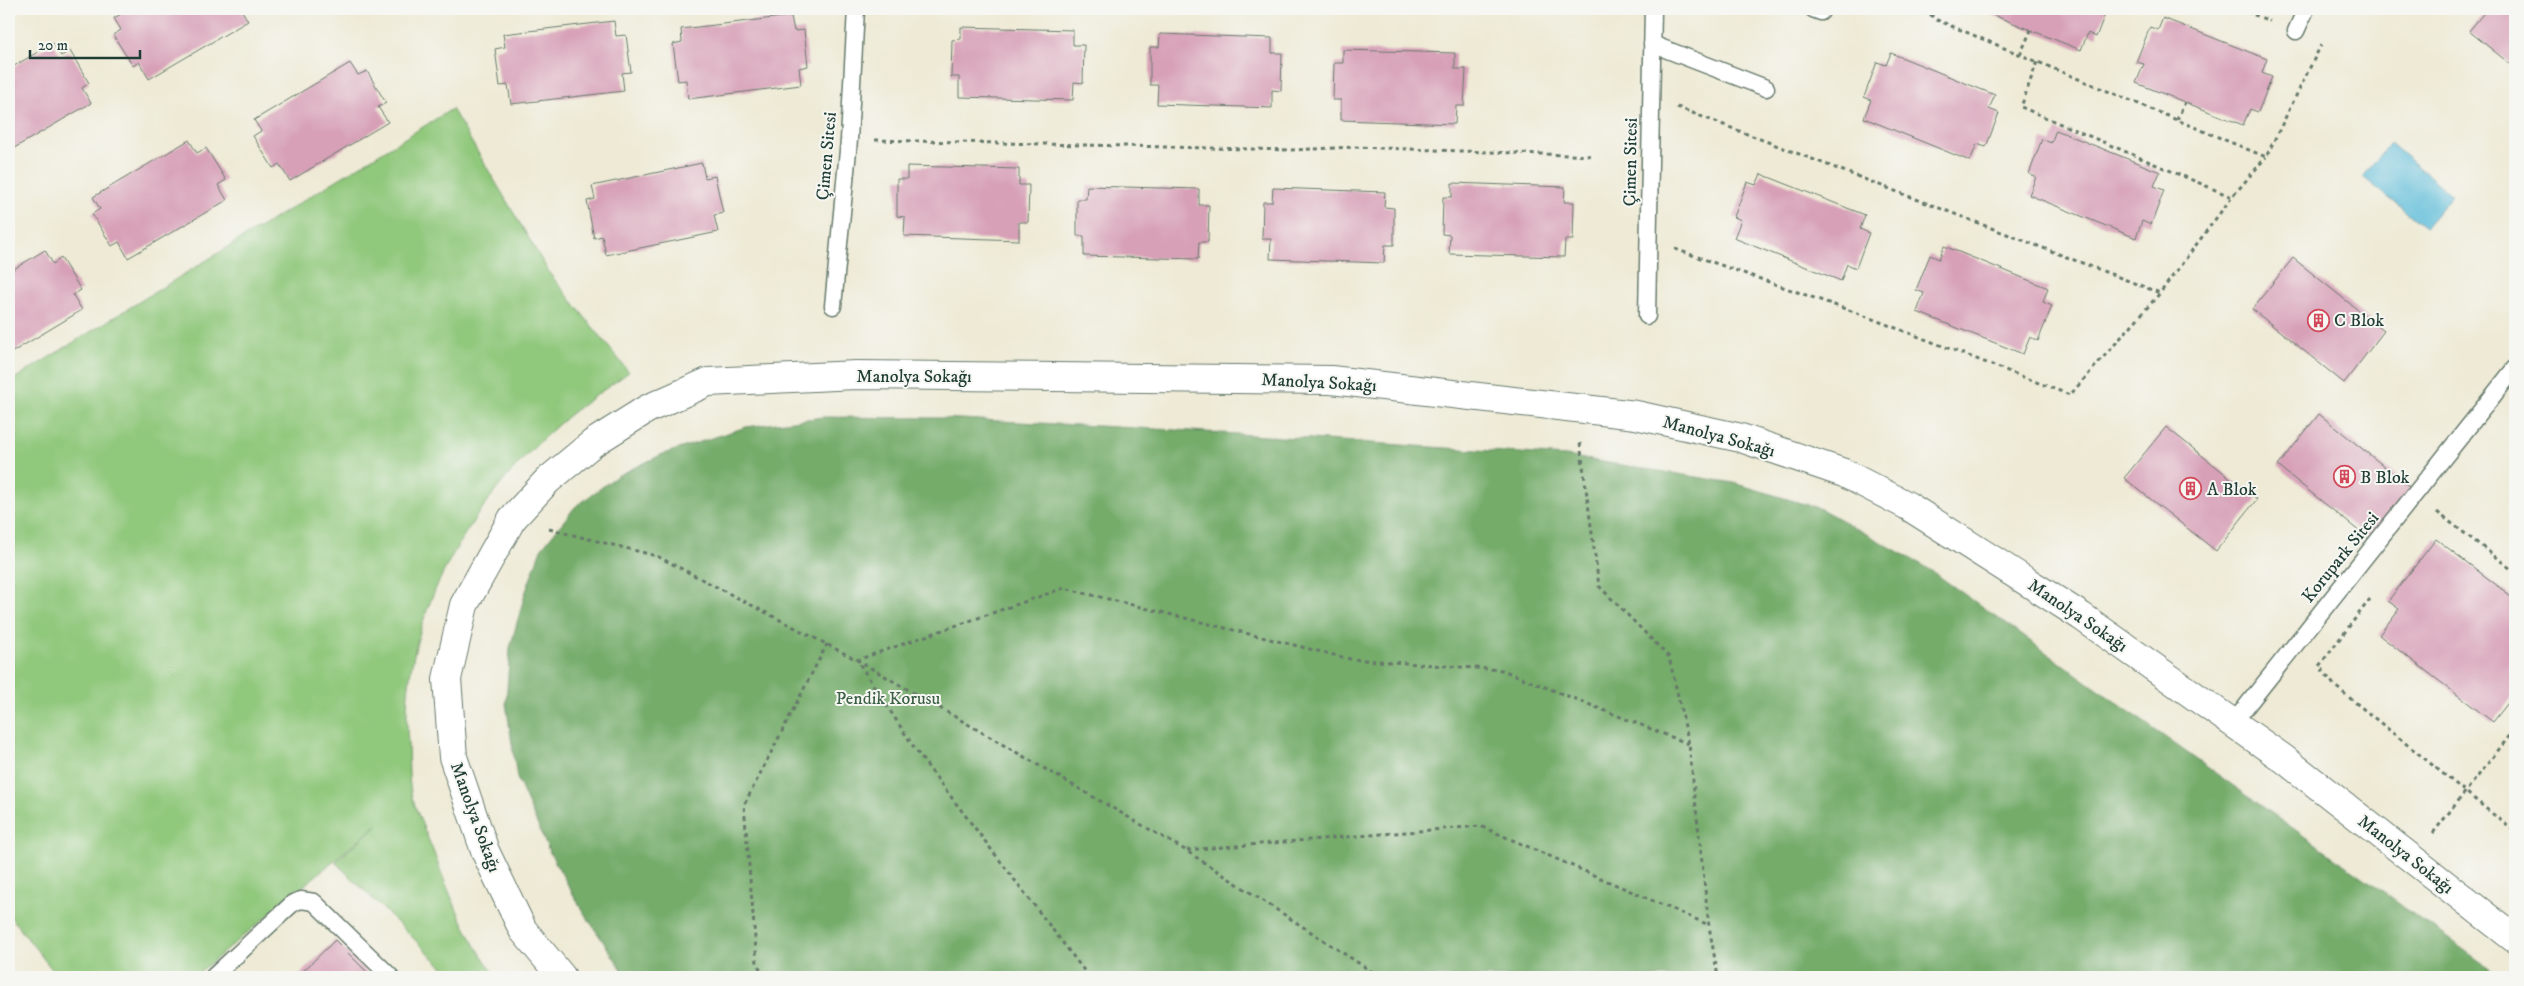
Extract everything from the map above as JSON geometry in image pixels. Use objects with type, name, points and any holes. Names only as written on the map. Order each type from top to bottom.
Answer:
[{"type":"street","name":"Manolya Sokağı","points":[[562,977],[523,930],[485,851],[453,757],[447,679],[464,605],[512,519],[547,482],[593,443],[647,408],[708,382],[856,375],[1331,380],[1636,415],[1741,438],[1844,473],[1908,506],[1974,546],[2081,616],[2284,759],[2515,939]]},
{"type":"lane","name":"Çimen Sitesi","points":[[833,306],[849,140],[856,9]]},
{"type":"lane","points":[[2296,31],[2306,9]]},
{"type":"lane","name":"Çimen Sitesi","points":[[1647,316],[1653,11]]},
{"type":"lane","points":[[1652,44],[1766,88]]},
{"type":"lane","name":"Korupark Sitesi","points":[[2233,723],[2515,368]]},
{"type":"lane","points":[[213,977],[293,903],[308,900],[314,902],[391,977]]},
{"type":"path","points":[[1573,9],[1653,11]]},
{"type":"path","points":[[1924,9],[1937,20],[2266,157]]},
{"type":"path","points":[[2239,9],[2296,31]]},
{"type":"path","points":[[2020,55],[2030,30]]},
{"type":"path","points":[[1648,240],[1857,313],[2070,395],[2160,293],[2232,197],[2266,157],[2322,45]]},
{"type":"path","points":[[2037,62],[2021,107],[2232,197]]},
{"type":"path","points":[[1651,97],[2160,293]]},
{"type":"path","points":[[2177,120],[2185,102]]},
{"type":"path","points":[[849,140],[1292,150],[1355,147],[1594,156]]},
{"type":"path","points":[[1575,407],[1599,586],[1670,656],[1689,744],[1709,926],[1718,977]]},
{"type":"path","points":[[2430,519],[2442,504]]},
{"type":"path","points":[[2436,512],[2515,572]]},
{"type":"path","points":[[512,519],[657,556],[826,644],[1185,850],[1380,977]]},
{"type":"path","points":[[856,660],[1064,588],[1350,659],[1502,670],[1689,744]]},
{"type":"path","points":[[2372,596],[2319,666],[2335,686],[2515,832]]},
{"type":"path","points":[[764,977],[757,963],[744,805],[826,644]]},
{"type":"path","points":[[856,660],[919,755],[1089,977]]},
{"type":"path","points":[[2412,859],[2515,729]]},
{"type":"path","points":[[1185,850],[1480,826],[1709,926]]},
{"type":"green space","points":[[452,109],[550,274],[629,372],[559,424],[526,456],[496,490],[469,528],[446,568],[427,610],[414,653],[408,698],[409,771],[412,797],[461,918],[477,948],[497,977],[453,977],[335,862],[377,825],[194,977],[58,977],[9,915],[9,382]]},
{"type":"green space","name":"Pendik Korusu","points":[[823,417],[941,418],[1176,430],[1566,456],[1734,483],[1821,509],[1926,567],[2502,977],[627,977],[582,910],[549,851],[517,778],[506,703],[510,648],[525,594],[541,549],[575,507],[617,476],[663,454],[746,427]]},
{"type":"water","points":[[2390,143],[2452,195],[2425,227],[2363,177]]},
{"type":"building","points":[[130,9],[241,9],[248,21],[149,79],[139,62],[133,66],[113,35],[121,30],[114,18]]},
{"type":"building","points":[[1978,9],[2107,9],[2096,37],[2088,33],[2081,50]]},
{"type":"building","points":[[2487,9],[2515,9],[2515,68],[2469,31]]},
{"type":"building","points":[[791,16],[794,31],[804,30],[808,66],[799,68],[801,85],[688,99],[686,80],[678,81],[673,44],[682,42],[681,29]]},
{"type":"building","points":[[2163,18],[2267,59],[2262,73],[2272,77],[2258,112],[2250,109],[2243,125],[2136,83],[2144,64],[2136,62],[2150,27],[2158,30]]},
{"type":"building","points":[[614,21],[616,36],[626,35],[631,72],[622,73],[624,91],[511,104],[508,85],[500,86],[495,49],[505,47],[503,34]]},
{"type":"building","points":[[961,27],[1073,30],[1073,45],[1084,45],[1083,83],[1074,82],[1073,100],[959,97],[959,77],[951,77],[952,40],[961,39]]},
{"type":"building","points":[[1160,34],[1272,38],[1272,53],[1282,53],[1281,91],[1272,90],[1272,108],[1157,104],[1158,85],[1150,85],[1150,47],[1159,47]]},
{"type":"building","points":[[53,43],[61,56],[70,51],[89,83],[82,88],[91,103],[9,151],[9,69]]},
{"type":"building","points":[[1343,50],[1455,53],[1455,69],[1466,69],[1464,106],[1456,106],[1455,124],[1341,120],[1341,100],[1333,100],[1334,63],[1343,63]]},
{"type":"building","points":[[1891,53],[1995,95],[1989,109],[1999,113],[1986,147],[1977,144],[1970,161],[1864,118],[1871,100],[1864,97],[1877,62],[1886,65]]},
{"type":"building","points":[[350,63],[358,75],[367,71],[386,103],[378,107],[388,122],[290,181],[279,164],[273,168],[253,136],[261,131],[254,120]]},
{"type":"building","points":[[2056,130],[2160,172],[2154,186],[2164,190],[2151,225],[2142,221],[2136,238],[2029,195],[2036,177],[2029,174],[2042,139],[2051,143]]},
{"type":"building","points":[[189,140],[197,153],[206,148],[226,180],[218,185],[227,200],[128,258],[119,242],[112,246],[92,214],[100,209],[93,197]]},
{"type":"building","points":[[702,163],[705,178],[715,176],[723,213],[714,215],[718,232],[606,255],[602,236],[594,238],[587,201],[595,199],[592,186]]},
{"type":"building","points":[[907,166],[1019,169],[1019,185],[1029,185],[1028,222],[1019,222],[1019,240],[904,236],[905,217],[897,216],[897,179],[907,179]]},
{"type":"building","points":[[1761,174],[1865,215],[1860,229],[1869,233],[1856,268],[1847,264],[1841,281],[1734,238],[1741,220],[1734,217],[1747,182],[1756,185]]},
{"type":"building","points":[[1452,183],[1565,187],[1564,202],[1574,202],[1573,240],[1565,240],[1564,257],[1449,254],[1450,235],[1442,234],[1443,197],[1452,197]]},
{"type":"building","points":[[1087,186],[1199,189],[1199,205],[1209,205],[1208,242],[1199,242],[1198,259],[1084,256],[1084,236],[1077,236],[1077,199],[1086,199]]},
{"type":"building","points":[[1273,188],[1385,192],[1384,207],[1394,208],[1394,245],[1385,245],[1384,263],[1270,259],[1271,239],[1262,239],[1263,202],[1272,202]]},
{"type":"building","points":[[1944,246],[2048,288],[2043,302],[2052,306],[2038,341],[2030,337],[2023,354],[1917,312],[1924,293],[1916,290],[1930,255],[1939,259]]},
{"type":"building","points":[[45,250],[53,264],[61,258],[81,290],[73,295],[82,310],[9,354],[9,272]]},
{"type":"building","name":"C Blok","points":[[2293,258],[2384,331],[2344,383],[2252,309]]},
{"type":"building","name":"B Blok","points":[[2319,414],[2411,488],[2370,540],[2278,466]]},
{"type":"building","name":"A Blok","points":[[2166,427],[2257,499],[2216,551],[2124,478]]},
{"type":"building","points":[[2436,539],[2515,599],[2515,694],[2493,722],[2379,635],[2399,609],[2388,601]]},
{"type":"building","points":[[335,940],[372,977],[297,977]]},
{"type":"place","name":"C Blok","points":[[2318,320]]},
{"type":"place","name":"B Blok","points":[[2344,477]]},
{"type":"place","name":"A Blok","points":[[2191,489]]}]
